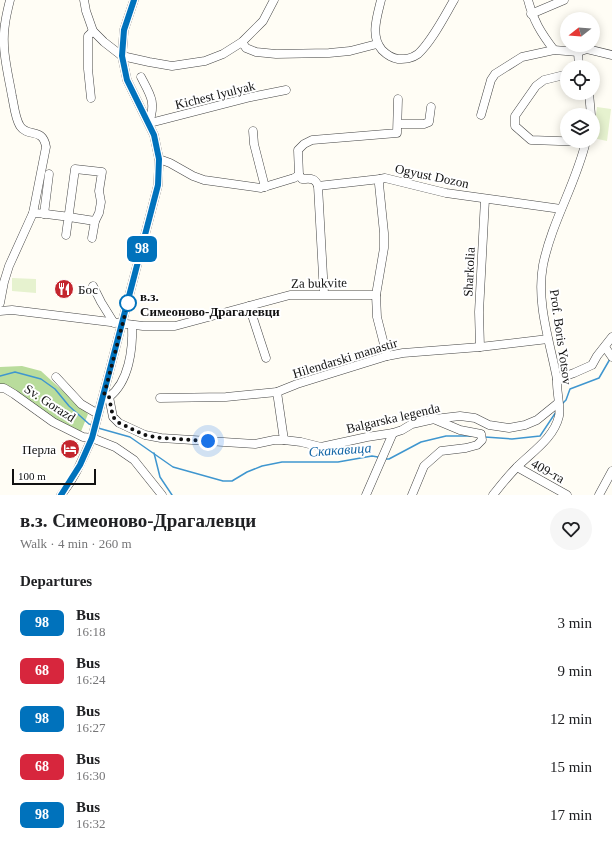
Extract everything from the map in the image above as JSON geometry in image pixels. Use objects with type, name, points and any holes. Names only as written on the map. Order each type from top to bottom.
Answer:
[{"type":"street","points":[[0,303],[9,266],[33,214],[46,147],[42,136],[23,130],[20,126],[2,56],[4,25],[10,0]]},
{"type":"street","points":[[84,0],[86,11],[94,31],[104,42],[122,56],[172,66],[205,61],[222,54],[242,42],[263,21],[274,0]]},
{"type":"street","points":[[61,495],[80,465],[106,396],[118,323],[158,185],[159,159],[154,135],[150,123],[127,80],[122,56],[124,30],[134,0]]},
{"type":"street","points":[[381,0],[375,27],[377,44],[385,53],[394,58],[407,59],[416,55],[425,46],[454,0]]},
{"type":"street","points":[[528,0],[531,14],[538,28],[554,50]]},
{"type":"street","points":[[531,14],[564,0]]},
{"type":"street","points":[[91,98],[88,70],[88,36],[94,31]]},
{"type":"street","points":[[242,42],[246,48],[256,52],[276,54],[350,51],[377,44]]},
{"type":"street","points":[[481,115],[491,80],[495,74],[522,57],[554,50],[560,50]]},
{"type":"street","points":[[578,52],[579,60]]},
{"type":"street","points":[[600,52],[612,55]]},
{"type":"street","points":[[560,76],[544,80],[536,86],[514,116],[515,126],[531,140],[560,141]]},
{"type":"street","points":[[141,77],[152,98],[150,123]]},
{"type":"street","name":"Kichest lyulyak","points":[[150,123],[251,97],[286,90]]},
{"type":"street","points":[[324,294],[318,186],[314,179],[302,179],[299,175],[298,150],[307,142],[322,138],[397,132],[398,99]]},
{"type":"street","points":[[398,124],[424,124],[429,122],[431,107]]},
{"type":"street","points":[[253,131],[254,144],[265,187]]},
{"type":"street","name":"Prof. Boris Yotsov","points":[[493,495],[517,467],[547,439],[556,428],[560,414],[556,379],[542,302],[541,289],[543,265],[561,209],[575,180],[584,148]]},
{"type":"street","points":[[159,159],[204,180],[265,187],[299,175]]},
{"type":"street","points":[[66,235],[75,169],[88,170],[102,172],[99,191],[101,202],[99,213],[95,221],[92,238]]},
{"type":"street","points":[[44,214],[49,174]]},
{"type":"street","name":"Ogyust Dozon","points":[[387,356],[377,316],[376,295],[384,248],[379,184],[380,179],[385,178],[446,193],[561,209]]},
{"type":"street","points":[[318,186],[380,179]]},
{"type":"street","name":"Sharkolia","points":[[480,347],[479,292],[485,199]]},
{"type":"street","points":[[33,214],[44,214],[95,221]]},
{"type":"street","points":[[94,286],[101,302],[118,323]]},
{"type":"street","name":"Za bukvite","points":[[0,310],[12,310],[132,325],[175,326],[290,295],[376,295]]},
{"type":"street","points":[[249,306],[266,358]]},
{"type":"street","points":[[106,396],[121,385],[128,366],[132,340],[132,325]]},
{"type":"street","points":[[556,379],[592,365],[612,337]]},
{"type":"street","name":"Hilendarski manastir","points":[[160,398],[226,397],[277,392],[297,384],[403,352],[480,347],[548,339]]},
{"type":"street","points":[[605,347],[612,357]]},
{"type":"street","points":[[56,377],[81,404],[98,417]]},
{"type":"street","name":"Sv. Gorazd","points":[[1,390],[53,422],[83,437],[92,435],[115,447],[134,460],[162,495]]},
{"type":"street","points":[[277,392],[284,440]]},
{"type":"street","name":"Balgarska legenda","points":[[106,396],[113,417],[119,423],[145,435],[161,438],[255,444],[274,440],[284,440],[321,447],[367,437],[393,434],[412,424],[434,419],[460,416],[475,418],[489,425],[509,428],[525,425],[537,420],[558,403]]},
{"type":"street","points":[[412,495],[424,466],[441,451],[477,445],[482,437],[434,419]]},
{"type":"street","points":[[366,495],[393,434]]},
{"type":"street","name":"409-та","points":[[517,467],[567,495]]},
{"type":"street","points":[[599,495],[612,471]]},
{"type":"green space","points":[[597,107],[611,109],[607,141],[600,140],[600,108]]},
{"type":"green space","points":[[12,278],[36,279],[36,293],[12,291]]},
{"type":"green space","points":[[22,366],[41,371],[88,414],[80,434],[55,421],[0,385],[0,367]]},
{"type":"waterway","name":"Скакавица","points":[[562,404],[566,400],[570,389],[599,378],[610,359]]},
{"type":"waterway","points":[[0,376],[15,372],[41,379],[55,389],[69,406],[89,424],[93,425]]},
{"type":"waterway","name":"Скакавица","points":[[485,437],[512,439],[540,436],[556,412]]},
{"type":"waterway","name":"Скакавица","points":[[98,428],[130,437],[173,467],[223,481],[232,481],[247,472],[262,466],[282,462],[338,462],[372,456],[378,457]]},
{"type":"waterway","name":"Скакавица","points":[[386,459],[389,459],[421,442],[446,436],[473,436]]},
{"type":"waterway","points":[[154,453],[160,477],[172,495]]},
{"type":"bus line","name":"98","points":[[61,495],[72,480],[92,438],[158,185],[159,159],[154,135],[150,124],[127,80],[122,56],[124,30],[134,0]]},
{"type":"place","name":"Бос","points":[[64,289]]},
{"type":"place","name":"в.з. Симеоново-Драгалевци","points":[[128,303]]},
{"type":"place","name":"Перла","points":[[70,449]]},
{"type":"route","points":[[128,303],[104,395],[109,397],[113,417],[119,423],[145,435],[161,438],[208,441]]}]
